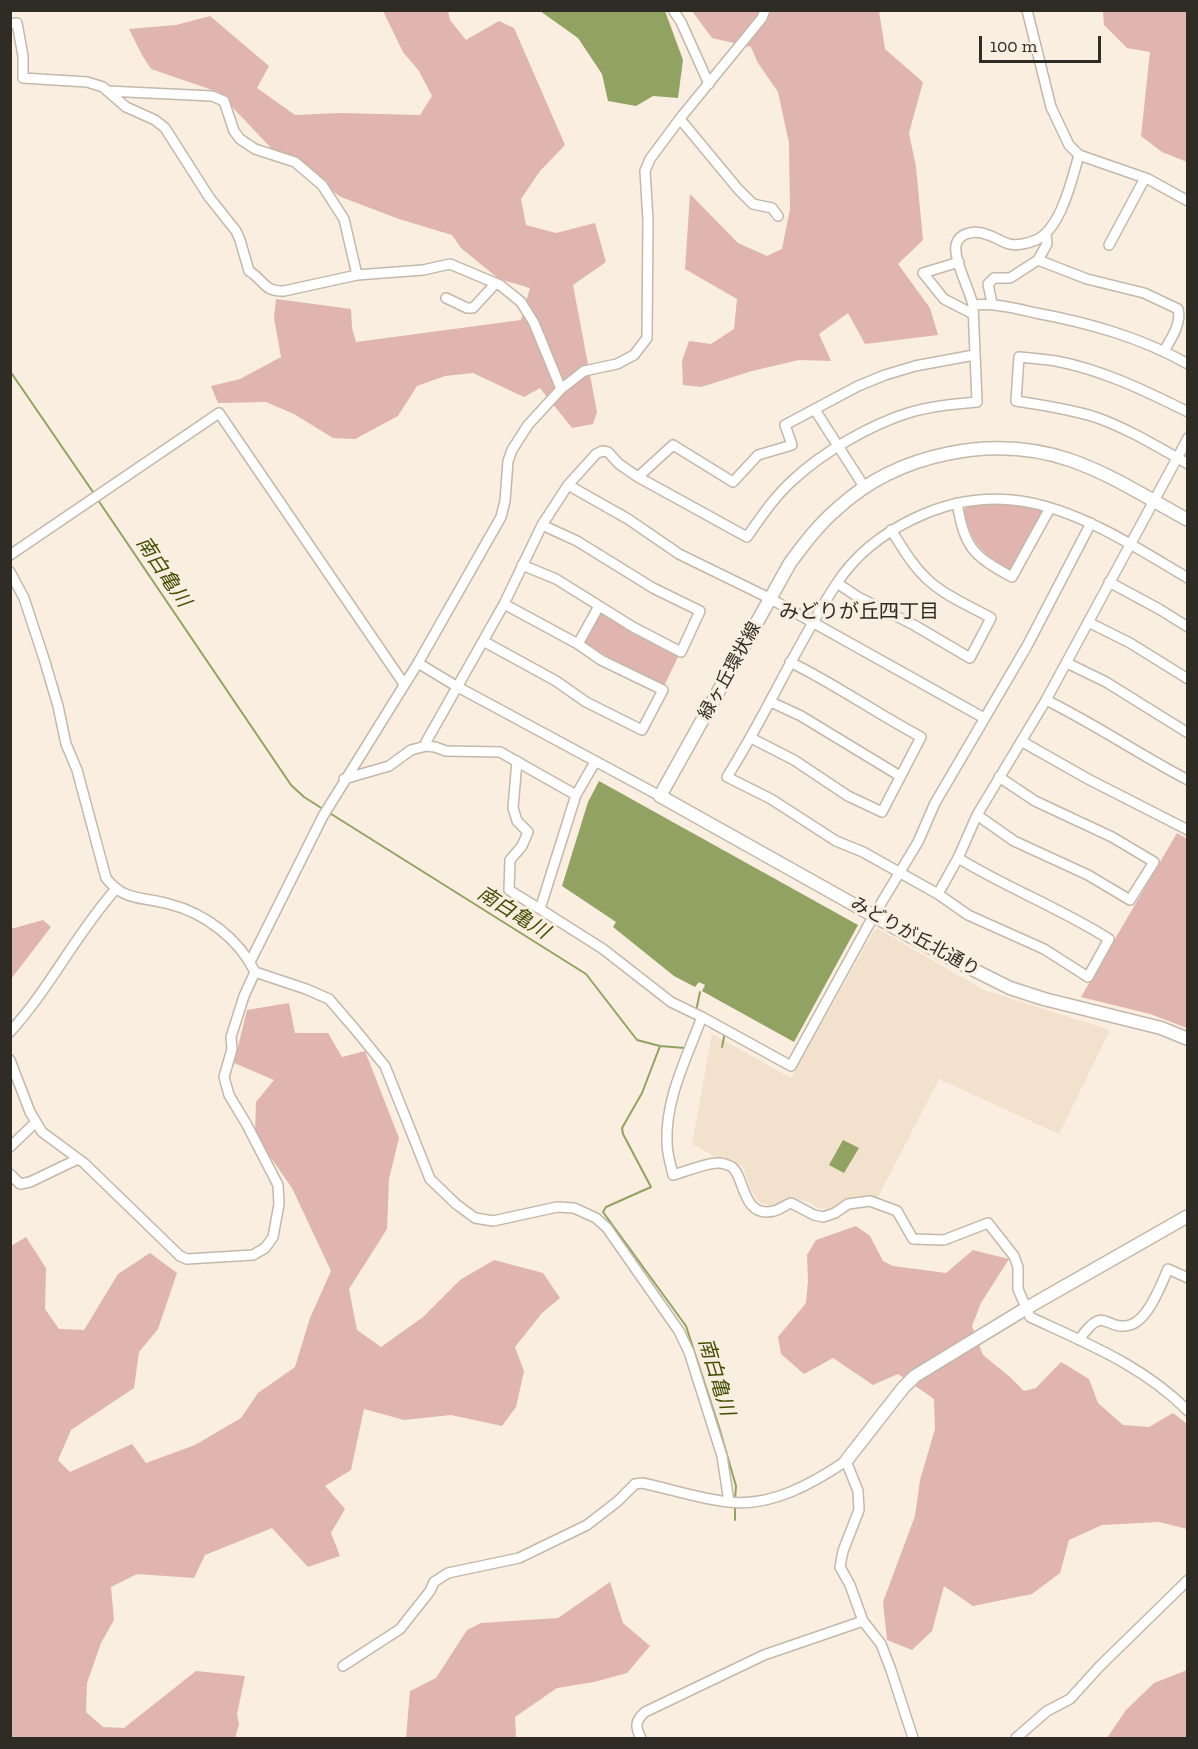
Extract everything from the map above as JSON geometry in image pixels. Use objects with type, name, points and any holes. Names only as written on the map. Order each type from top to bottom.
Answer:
[{"type":"street","points":[[673,10],[681,22],[709,84]]},
{"type":"street","points":[[250,962],[322,816],[418,663],[501,516],[505,501],[508,461],[512,450],[528,425],[561,389],[584,371],[617,364],[634,355],[647,338],[648,220],[645,171],[650,159],[762,18],[765,10]]},
{"type":"street","points":[[1027,10],[1051,107],[1069,145],[1079,155],[1145,178],[1188,201]]},
{"type":"street","points":[[10,24],[16,23],[23,78],[87,82],[103,87],[126,107],[155,120],[165,128],[209,197],[236,231],[249,271],[258,276],[267,288],[274,292],[284,291],[357,275],[423,270],[450,264],[496,283],[521,302],[530,316],[561,389]]},
{"type":"street","points":[[107,91],[212,96],[224,101],[234,131],[240,139],[255,149],[295,162],[322,185],[344,219],[357,275]]},
{"type":"street","points":[[680,119],[753,204],[772,208],[778,216]]},
{"type":"street","points":[[426,746],[426,741],[456,686],[504,604],[542,525],[568,485],[596,454],[602,451],[608,452],[619,464],[638,477],[747,537],[768,506],[794,479],[838,447],[879,424],[908,413],[934,406],[976,402],[973,309],[956,253],[956,244],[961,236],[966,234],[986,233],[1011,244],[1021,244],[1038,239],[1055,221],[1068,193],[1079,155]]},
{"type":"street","points":[[1110,245],[1145,178]]},
{"type":"street","points":[[992,303],[988,284],[994,278],[1010,278],[1038,260],[1047,244],[1046,233]]},
{"type":"street","points":[[1038,260],[1087,279],[1144,293],[1178,309],[1180,314],[1175,331],[1164,351]]},
{"type":"street","points":[[959,262],[923,273],[944,299],[973,309],[992,303],[1095,326],[1130,337],[1188,364]]},
{"type":"street","points":[[446,298],[472,308],[496,283]]},
{"type":"street","points":[[638,477],[673,445],[733,482],[758,455],[792,445],[785,425],[858,386],[915,366],[974,355]]},
{"type":"street","points":[[1188,412],[1126,382],[1093,371],[1057,361],[1019,357],[1016,401],[1060,407],[1096,417],[1188,464]]},
{"type":"street","points":[[815,410],[865,488]]},
{"type":"street","points":[[10,555],[219,413],[404,684]]},
{"type":"street","points":[[938,894],[958,858],[977,815],[1067,663],[1188,438]]},
{"type":"street","name":"緑ヶ丘環状線","points":[[660,796],[790,563],[807,540],[838,507],[865,488],[910,465],[941,455],[973,450],[1002,449],[1039,452],[1068,459],[1097,470],[1188,520]]},
{"type":"street","points":[[568,485],[627,519],[679,554],[814,622],[984,718]]},
{"type":"street","points":[[958,858],[990,877],[1078,920],[1108,939],[1088,977],[1044,949],[968,915],[938,894],[862,852],[836,841],[771,799],[727,777],[752,738],[790,662],[837,583],[852,564],[869,546],[891,530],[930,511],[957,503],[984,499],[1020,499],[1071,514],[1091,523],[1188,578]]},
{"type":"street","points":[[957,503],[962,531],[970,546],[984,561],[1012,577],[1050,508]]},
{"type":"street","points":[[517,761],[513,808],[517,821],[528,832],[522,846],[510,860],[509,890],[603,949],[671,1002],[791,1066],[874,915],[918,842],[935,803],[1027,646],[1091,523]]},
{"type":"street","points":[[522,565],[556,579],[633,627],[681,652],[700,611],[653,588],[577,541],[542,525]]},
{"type":"street","points":[[837,583],[858,597],[970,657],[991,618],[927,579],[911,562],[891,530]]},
{"type":"street","points":[[10,572],[24,598],[45,662],[66,744],[77,770],[106,878],[116,890],[123,894],[170,904],[196,913],[219,927],[250,962],[255,972],[329,999],[385,1066],[430,1179],[456,1204],[475,1218],[493,1221],[557,1207],[574,1208],[596,1218],[607,1228],[679,1331],[722,1456],[729,1503]]},
{"type":"street","points":[[1109,582],[1188,627]]},
{"type":"street","points":[[483,641],[556,681],[586,702],[642,730],[663,690],[601,660],[578,644],[504,604]]},
{"type":"street","points":[[578,644],[599,606]]},
{"type":"street","points":[[1088,622],[1130,643],[1188,679]]},
{"type":"street","points":[[752,738],[794,760],[848,796],[882,812],[921,737],[888,720],[827,680],[790,662]]},
{"type":"street","points":[[418,663],[456,686],[660,796]]},
{"type":"street","points":[[1067,663],[1106,682],[1188,733]]},
{"type":"street","points":[[1046,700],[1083,718],[1149,760],[1188,780]]},
{"type":"street","points":[[771,702],[801,716],[900,776]]},
{"type":"street","points":[[1022,741],[1088,779],[1188,830]]},
{"type":"street","points":[[344,779],[389,766],[411,750],[426,746],[446,751],[500,752],[576,795]]},
{"type":"street","points":[[540,909],[576,795],[595,762]]},
{"type":"street","points":[[977,815],[1014,841],[1088,875],[1130,900],[1154,862],[1112,837],[1035,801],[999,777]]},
{"type":"street","name":"みどりが丘北通り","points":[[660,796],[942,954],[1010,988],[1044,999],[1161,1028],[1188,1039]]},
{"type":"street","points":[[10,1032],[26,1014],[93,915],[116,890]]},
{"type":"street","points":[[10,1060],[36,1122],[48,1138],[78,1159],[180,1256],[187,1259],[253,1255],[265,1248],[273,1237],[279,1204],[279,1185],[229,1095],[224,1077],[232,1049],[231,1037],[244,996],[255,972]]},
{"type":"street","points":[[702,1017],[674,1091],[668,1120],[667,1144],[673,1175],[717,1162],[732,1167],[736,1172],[743,1194],[757,1209],[765,1211],[773,1211],[791,1203],[823,1217],[835,1213],[848,1204],[870,1201],[897,1210],[914,1239],[944,1240],[988,1223],[1014,1256],[1018,1268],[1018,1289],[1030,1317],[1128,1364],[1169,1392],[1188,1411]]},
{"type":"street","points":[[10,1148],[36,1122]]},
{"type":"street","points":[[10,1174],[20,1184],[30,1182],[78,1159]]},
{"type":"street","points":[[343,1666],[400,1629],[430,1591],[434,1582],[448,1573],[519,1558],[587,1525],[618,1501],[635,1484],[642,1483],[729,1503],[755,1502],[779,1496],[826,1475],[846,1461],[915,1376],[1025,1309],[1188,1216]]},
{"type":"street","points":[[1079,1340],[1089,1325],[1097,1321],[1106,1320],[1118,1326],[1131,1325],[1141,1317],[1156,1297],[1168,1269],[1187,1278]]},
{"type":"street","points":[[846,1461],[858,1491],[859,1510],[843,1551],[840,1567],[850,1585],[863,1621],[881,1644],[913,1738]]},
{"type":"street","points":[[1016,1738],[1047,1711],[1070,1699],[1100,1665],[1188,1580]]},
{"type":"street","points":[[642,1738],[636,1730],[638,1718],[645,1712],[764,1655],[863,1621]]},
{"type":"shaded area","points":[[383,11],[448,11],[450,20],[466,40],[499,21],[514,28],[565,145],[540,171],[521,199],[526,225],[556,233],[595,223],[606,262],[573,285],[597,412],[593,424],[572,428],[540,388],[524,397],[473,373],[445,376],[417,386],[398,416],[355,439],[333,438],[294,414],[266,402],[218,403],[211,386],[240,379],[281,357],[274,318],[276,299],[351,309],[352,328],[356,342],[521,320],[530,288],[499,279],[461,248],[452,235],[399,219],[341,197],[272,149],[218,92],[151,69],[129,29],[176,25],[210,16],[269,66],[257,88],[295,115],[341,113],[420,115],[432,96],[419,71],[403,52]]},
{"type":"shaded area","points":[[540,11],[665,11],[683,60],[678,98],[653,96],[636,106],[608,101],[602,74],[578,38]]},
{"type":"shaded area","points":[[692,11],[879,11],[885,49],[923,82],[909,133],[916,167],[923,240],[898,264],[930,308],[938,335],[865,344],[848,313],[819,334],[831,361],[799,360],[752,371],[701,387],[683,385],[682,361],[689,341],[711,344],[734,329],[737,299],[685,269],[690,194],[738,243],[767,256],[782,249],[790,209],[789,143],[778,92],[758,63],[751,47],[712,38]]},
{"type":"shaded area","points":[[1103,11],[1187,11],[1187,162],[1162,152],[1141,136],[1150,52],[1127,48],[1104,25]]},
{"type":"shaded area","points":[[1009,502],[1044,509],[1013,569],[1008,570],[978,546],[970,532],[963,511],[978,503]]},
{"type":"shaded area","points":[[601,610],[679,655],[664,686],[583,642]]},
{"type":"shaded area","points":[[599,781],[858,925],[794,1042],[702,991],[705,985],[699,982],[695,987],[674,976],[613,927],[616,922],[562,886],[588,802]]},
{"type":"shaded area","points":[[1177,833],[1187,839],[1187,1028],[1150,1014],[1081,997]]},
{"type":"shaded area","points":[[43,920],[51,927],[11,979],[11,929]]},
{"type":"shaded area","points":[[878,929],[984,990],[1110,1030],[1059,1134],[939,1079],[878,1197],[858,1198],[832,1209],[818,1208],[807,1201],[795,1200],[770,1206],[758,1201],[751,1190],[743,1167],[733,1160],[718,1158],[692,1144],[712,1034],[791,1078],[874,931]]},
{"type":"shaded area","points":[[289,1003],[295,1033],[328,1033],[342,1057],[365,1051],[399,1138],[389,1179],[387,1229],[349,1289],[357,1330],[381,1347],[423,1317],[460,1280],[494,1260],[543,1273],[560,1298],[542,1313],[515,1347],[524,1371],[516,1407],[502,1426],[451,1415],[404,1420],[364,1409],[351,1470],[325,1486],[345,1509],[331,1533],[340,1556],[308,1567],[272,1528],[205,1555],[194,1578],[137,1574],[111,1587],[114,1620],[101,1643],[87,1683],[86,1712],[103,1727],[124,1728],[196,1671],[245,1676],[237,1714],[239,1724],[235,1738],[11,1738],[11,1246],[26,1237],[46,1268],[45,1309],[59,1329],[84,1330],[118,1274],[150,1253],[177,1273],[158,1329],[139,1352],[134,1388],[71,1430],[58,1460],[70,1472],[132,1444],[146,1463],[195,1445],[241,1418],[258,1393],[295,1367],[310,1318],[331,1271],[292,1188],[255,1135],[256,1102],[274,1080],[234,1063],[247,1010]]},
{"type":"shaded area","points":[[843,1140],[859,1148],[844,1173],[829,1165]]},
{"type":"shaded area","points":[[856,1226],[870,1236],[883,1261],[893,1266],[946,1273],[973,1250],[1009,1259],[981,1303],[972,1326],[983,1355],[1024,1391],[1036,1388],[1061,1362],[1089,1379],[1098,1403],[1123,1425],[1149,1427],[1173,1413],[1187,1424],[1187,1529],[1159,1522],[1102,1525],[1069,1540],[1060,1573],[1032,1594],[973,1606],[944,1586],[932,1631],[912,1650],[887,1640],[883,1602],[915,1516],[920,1480],[935,1429],[934,1399],[898,1374],[873,1385],[833,1358],[804,1374],[781,1354],[778,1337],[806,1303],[807,1255],[816,1240]]},
{"type":"shaded area","points":[[610,1582],[623,1623],[650,1646],[627,1673],[594,1682],[557,1688],[515,1717],[516,1738],[406,1738],[410,1691],[436,1678],[467,1630],[481,1623],[558,1618]]},
{"type":"shaded area","points":[[1187,1670],[1187,1738],[1107,1738],[1126,1710],[1154,1683]]},
{"type":"waterway","name":"南白亀川","points":[[10,371],[95,495]]},
{"type":"waterway","name":"南白亀川","points":[[98,500],[291,785],[323,809]]},
{"type":"waterway","name":"南白亀川","points":[[328,812],[586,974],[637,1040],[660,1046],[685,1048]]},
{"type":"waterway","points":[[696,1011],[700,992]]},
{"type":"waterway","points":[[722,1047],[725,1032]]},
{"type":"waterway","name":"南白亀川","points":[[660,1046],[642,1093],[622,1128],[651,1187],[606,1207],[603,1212],[686,1326],[736,1486],[735,1500]]},
{"type":"waterway","name":"南白亀川","points":[[735,1506],[735,1520]]},
{"type":"district","name":"みどりが丘四丁目","points":[[859,612]]}]
